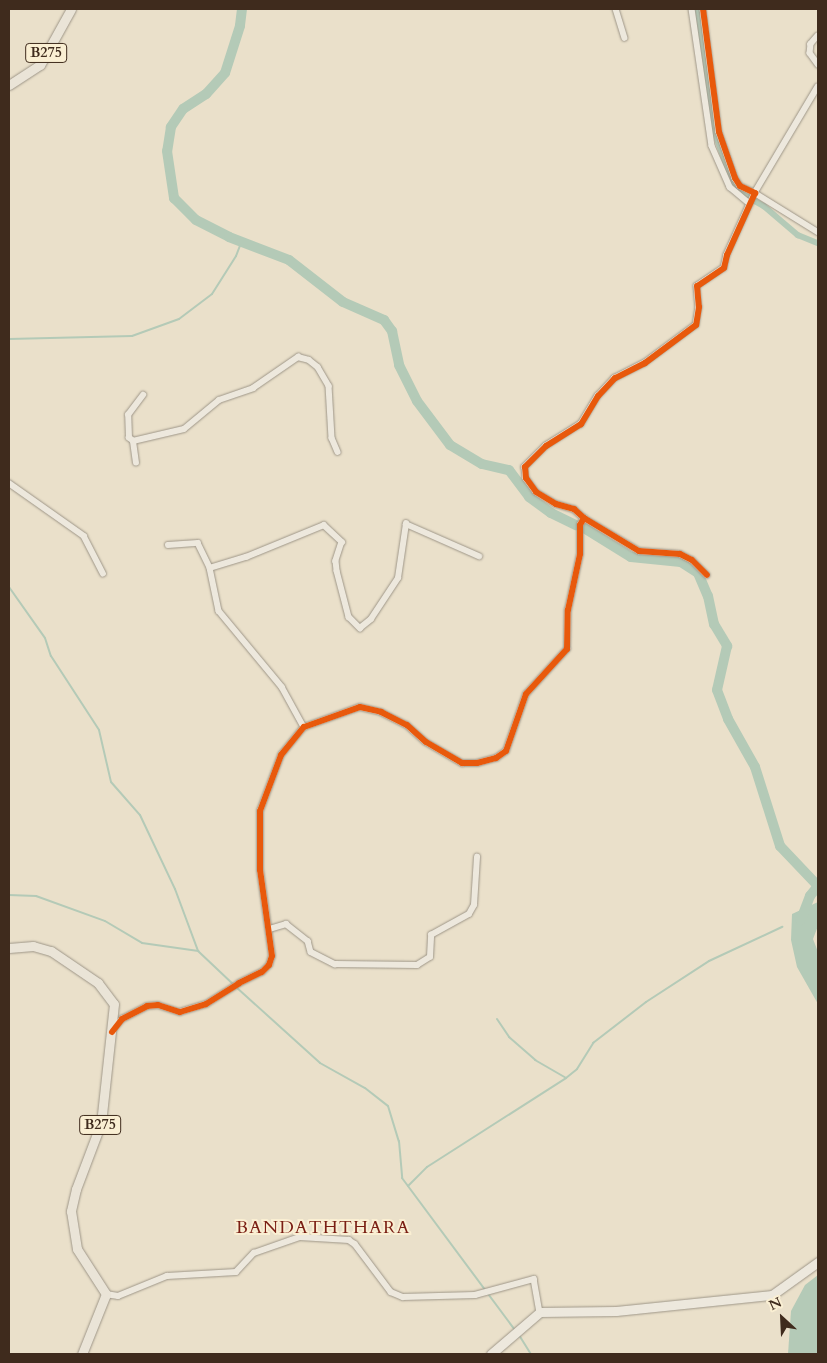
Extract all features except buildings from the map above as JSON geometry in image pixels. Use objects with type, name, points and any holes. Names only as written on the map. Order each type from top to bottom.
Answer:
[{"type":"main road","name":"B275","points":[[9,85],[40,65],[71,9]]},
{"type":"main road","name":"B275","points":[[9,948],[33,946],[52,951],[98,983],[114,1004],[101,1123],[76,1188],[71,1212],[77,1249],[106,1294]]},
{"type":"main road","points":[[490,1354],[540,1312],[616,1311],[772,1295],[818,1262]]},
{"type":"main road","points":[[82,1354],[106,1294]]},
{"type":"street","points":[[616,9],[625,38]]},
{"type":"street","points":[[692,9],[712,146],[730,188],[818,232]]},
{"type":"street","points":[[703,9],[719,132],[735,178],[752,199]]},
{"type":"street","points":[[818,36],[811,44],[810,53],[818,64]]},
{"type":"street","points":[[708,575],[692,560],[680,554],[639,551],[584,518],[574,508],[556,504],[536,492],[526,478],[525,467],[546,446],[581,424],[598,396],[615,378],[645,363],[696,325],[699,307],[697,286],[724,268],[727,255],[752,199],[818,87]]},
{"type":"street","points":[[133,441],[184,429],[219,400],[253,388],[298,357],[310,360],[318,367],[329,386],[332,438],[338,452]]},
{"type":"street","points":[[136,463],[133,441],[129,438],[128,415],[143,395]]},
{"type":"street","points":[[9,482],[84,536],[103,573]]},
{"type":"street","points":[[112,1032],[122,1019],[146,1006],[158,1006],[180,1012],[193,1010],[262,972],[269,965],[270,929],[260,870],[260,811],[281,755],[304,727],[360,707],[382,712],[407,725],[426,742],[462,763],[477,764],[496,758],[506,751],[526,694],[567,649],[568,610],[580,554],[580,525],[584,518]]},
{"type":"street","points":[[210,568],[246,557],[324,525],[342,542],[336,561],[337,572],[350,617],[360,628],[371,619],[398,578],[406,524],[479,556]]},
{"type":"street","points":[[168,545],[198,543],[210,568],[219,611],[282,686],[304,727]]},
{"type":"street","points":[[270,929],[286,924],[308,941],[311,952],[335,964],[417,965],[430,957],[431,935],[469,914],[474,904],[477,857]]},
{"type":"street","points":[[106,1294],[118,1296],[167,1276],[236,1272],[254,1253],[300,1237],[348,1240],[355,1244],[391,1292],[403,1297],[474,1295],[534,1279],[540,1312]]},
{"type":"shaded area","points":[[818,902],[818,926],[813,939],[818,952],[818,1004],[797,967],[791,940],[792,914]]},
{"type":"shaded area","points":[[818,1275],[818,1354],[788,1354],[791,1311],[805,1285]]},
{"type":"waterway","points":[[242,9],[240,26],[225,73],[206,94],[183,109],[171,127],[167,151],[174,198],[196,220],[229,237],[289,260],[343,302],[384,320],[392,331],[399,365],[417,401],[450,445],[482,464],[509,470],[529,497],[551,513],[576,525]]},
{"type":"waterway","points":[[698,9],[710,106],[716,135],[733,182],[744,195],[764,206],[798,235],[818,243]]},
{"type":"waterway","points":[[9,339],[132,336],[179,319],[212,294],[236,256],[242,240]]},
{"type":"waterway","points":[[584,528],[631,557],[681,562],[698,573],[708,596],[714,624],[727,646],[717,690],[728,719],[755,767],[780,846],[818,886],[810,896],[801,920]]},
{"type":"waterway","points":[[9,587],[45,638],[51,656],[99,730],[111,782],[140,815],[175,889],[198,951],[233,984]]},
{"type":"waterway","points":[[9,895],[36,896],[105,921],[142,943],[198,951]]},
{"type":"waterway","points":[[408,1186],[427,1167],[566,1078],[577,1069],[593,1043],[646,1002],[709,961],[782,927]]},
{"type":"waterway","points":[[236,987],[320,1063],[365,1088],[388,1106],[399,1141],[402,1178],[514,1329]]},
{"type":"waterway","points":[[497,1019],[509,1037],[535,1060],[566,1078]]},
{"type":"waterway","points":[[519,1335],[531,1354]]},
{"type":"cycle path","points":[[703,9],[719,132],[735,178],[740,186],[755,193],[727,255],[724,268],[697,286],[699,307],[696,325],[645,363],[615,378],[598,396],[581,424],[546,446],[525,467],[526,478],[536,492],[556,504],[574,509],[584,518],[639,551],[680,554],[692,560],[707,575]]},
{"type":"cycle path","points":[[112,1032],[122,1019],[147,1006],[158,1005],[180,1012],[206,1004],[239,983],[262,972],[269,965],[272,956],[260,870],[260,811],[281,755],[304,727],[360,707],[381,712],[407,725],[426,742],[462,763],[477,763],[496,758],[506,751],[526,694],[567,649],[568,610],[580,554],[580,525],[584,518]]},
{"type":"district","name":"BANDATHTHARA","points":[[323,1228]]}]
